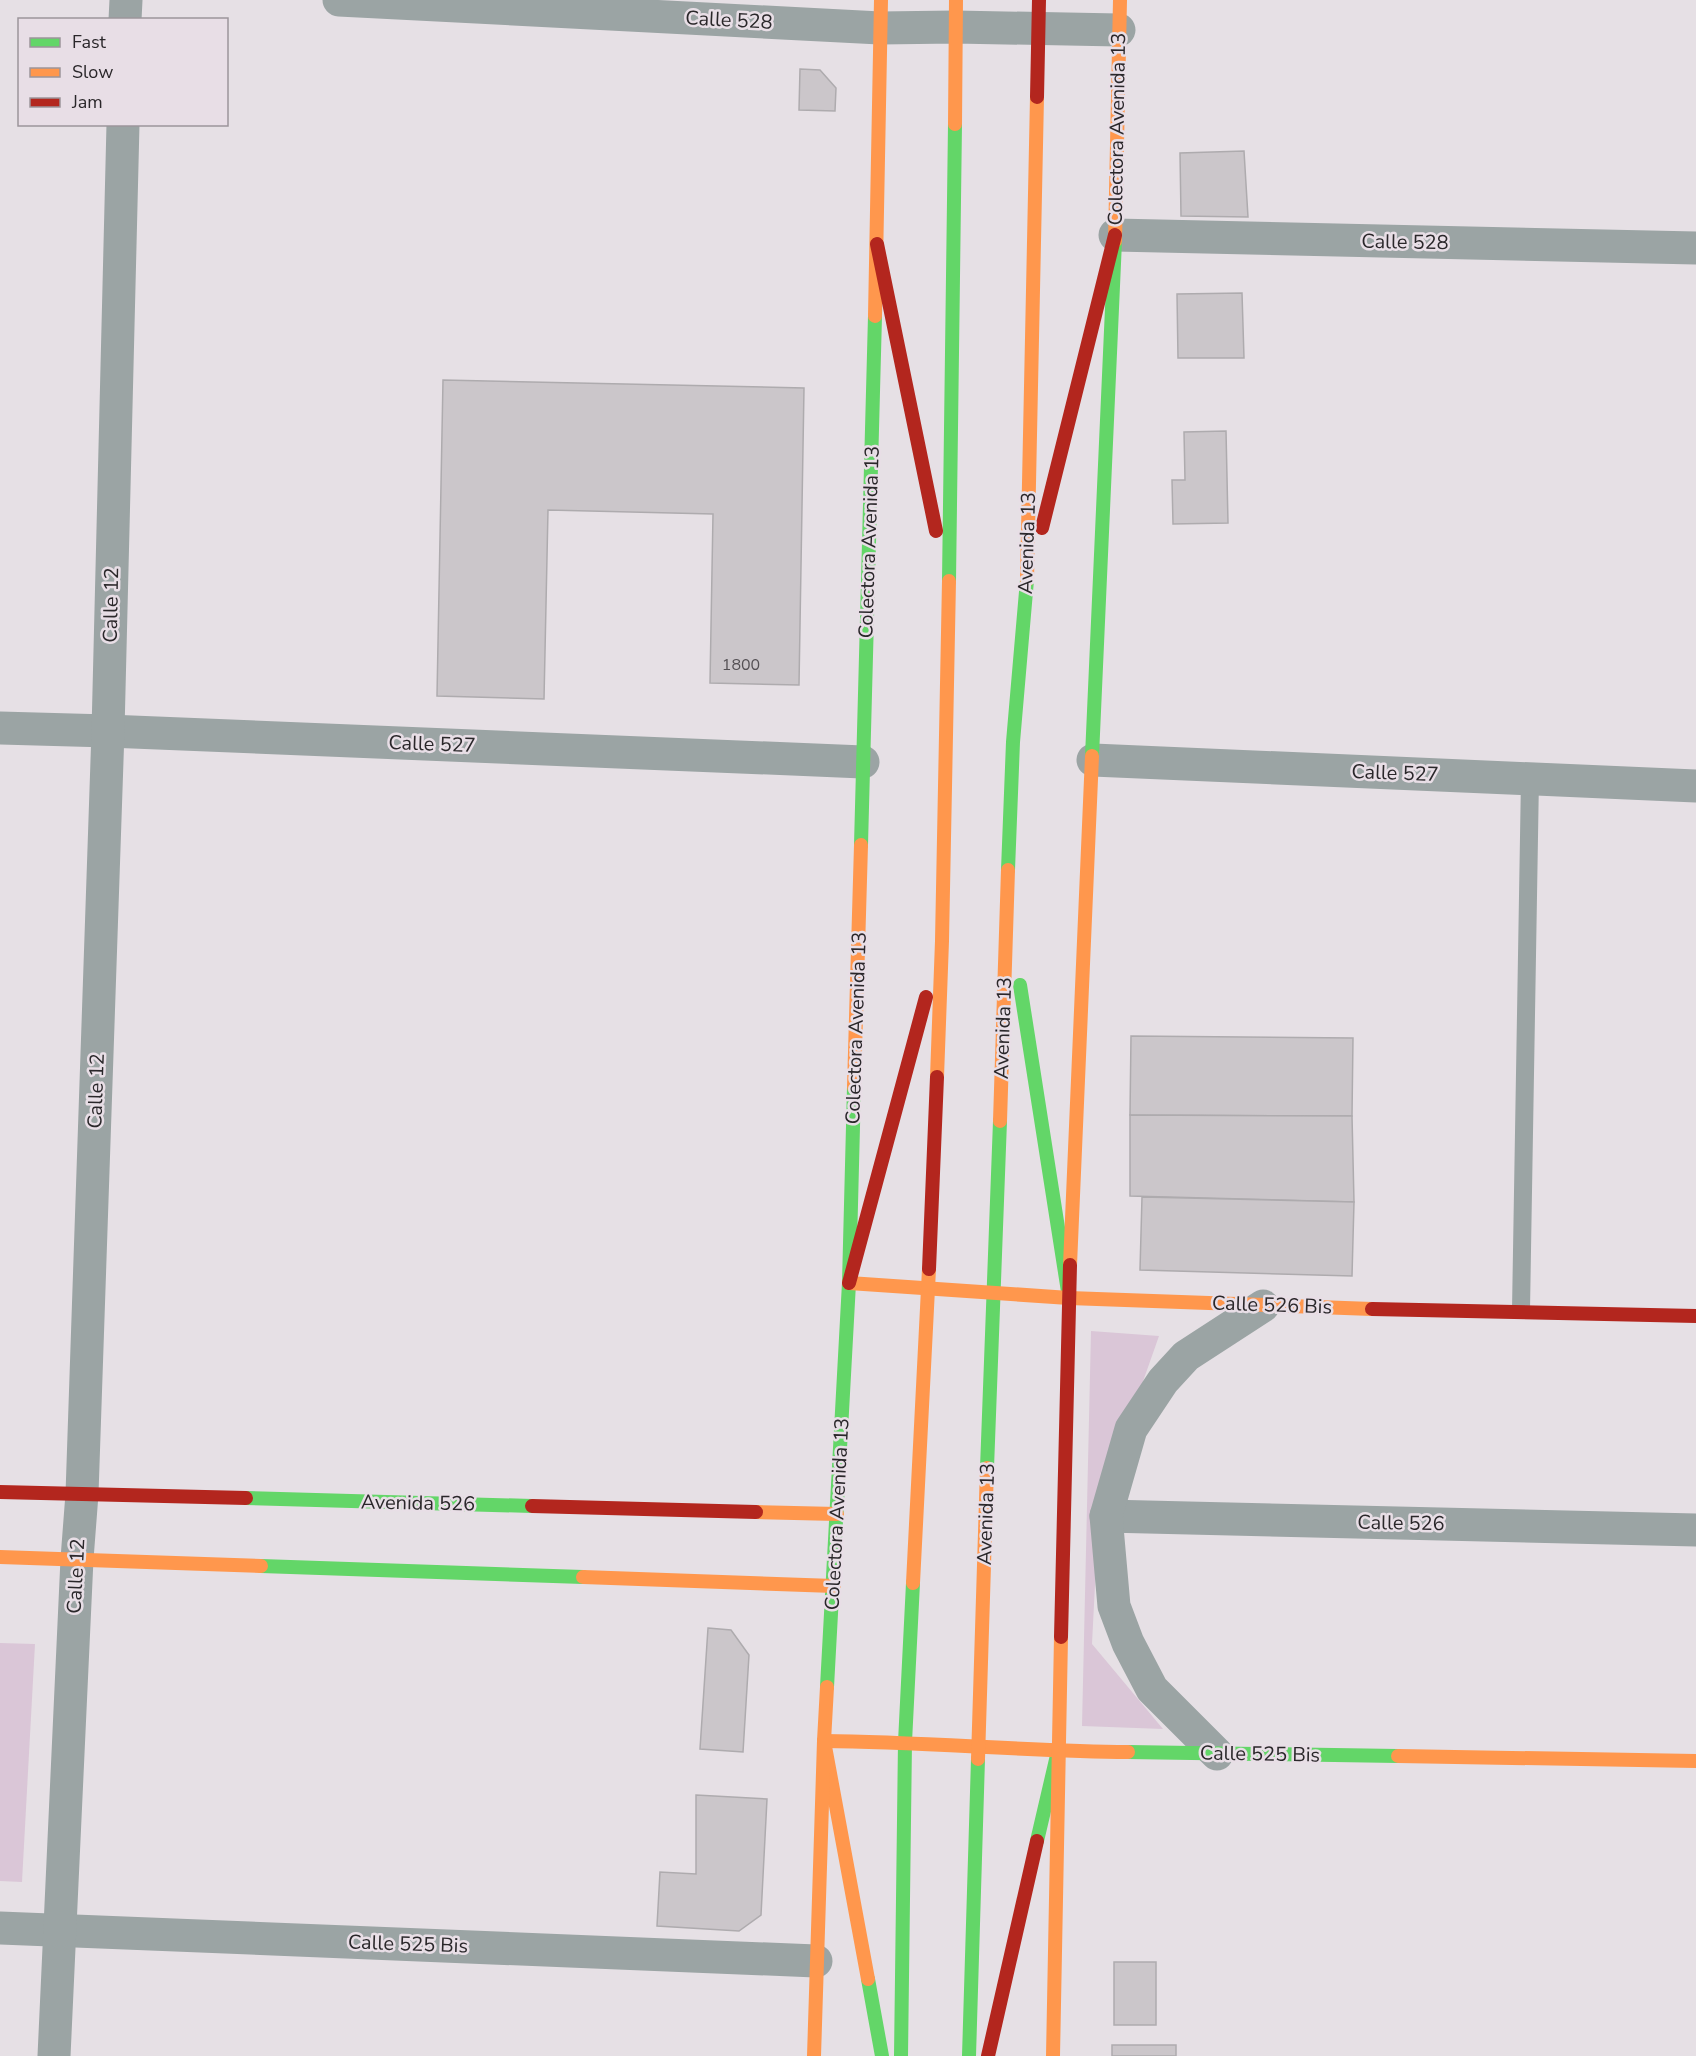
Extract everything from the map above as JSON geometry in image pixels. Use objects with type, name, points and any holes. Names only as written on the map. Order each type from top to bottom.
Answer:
[{"type":"main road","name":"Colectora Avenida 13","points":[[814,2056],[825,1741],[849,1283],[878,244],[880,14]]},
{"type":"main road","points":[[901,2056],[905,1742],[928,1288],[942,941],[956,14]]},
{"type":"main road","name":"Avenida 13","points":[[969,2056],[1013,742],[1027,585],[1038,15]]},
{"type":"main road","name":"Colectora Avenida 13","points":[[1053,2056],[1058,1751],[1070,1298],[1115,235],[1119,15]]},
{"type":"main road","points":[[1027,585],[1115,235]]},
{"type":"main road","points":[[878,244],[949,593]]},
{"type":"main road","points":[[1008,911],[1070,1298]]},
{"type":"main road","points":[[849,1283],[942,941]]},
{"type":"main road","name":"Calle 526 Bis","points":[[849,1283],[1070,1298],[1263,1306],[1521,1310],[1696,1316]]},
{"type":"main road","name":"Avenida 526","points":[[0,1492],[837,1514]]},
{"type":"main road","points":[[0,1557],[834,1586]]},
{"type":"main road","points":[[825,1741],[882,2056]]},
{"type":"main road","name":"Calle 525 Bis","points":[[825,1741],[905,1742],[1058,1751],[1696,1761]]},
{"type":"main road","points":[[988,2056],[1058,1751]]},
{"type":"street","points":[[125,18],[126,0]]},
{"type":"street","name":"Calle 528","points":[[339,0],[880,14],[1119,15]]},
{"type":"street","name":"Calle 12","points":[[54,2056],[76,1559],[82,1494],[108,731],[123,126]]},
{"type":"street","name":"Calle 528","points":[[1115,235],[1696,248]]},
{"type":"street","name":"Calle 527","points":[[0,728],[863,762]]},
{"type":"street","name":"Calle 527","points":[[1093,760],[1696,786]]},
{"type":"street","points":[[1217,1754],[1152,1689],[1128,1643],[1114,1606],[1106,1516],[1131,1429],[1163,1382],[1186,1356],[1263,1306]]},
{"type":"street","name":"Calle 526","points":[[1106,1516],[1696,1530]]},
{"type":"street","name":"Calle 525 Bis","points":[[0,1928],[816,1961]]},
{"type":"lane","points":[[1521,1310],[1530,778]]},
{"type":"shaded area","points":[[1091,1331],[1159,1336],[1099,1506],[1092,1644],[1163,1729],[1082,1726]]},
{"type":"shaded area","points":[[0,1643],[35,1644],[22,1882],[0,1881]]},
{"type":"building","points":[[800,69],[820,70],[836,88],[835,111],[799,110]]},
{"type":"building","points":[[1244,151],[1248,217],[1181,216],[1180,153]]},
{"type":"building","points":[[1242,293],[1244,358],[1178,358],[1177,294]]},
{"type":"building","points":[[443,380],[804,388],[799,685],[710,683],[713,514],[548,510],[544,699],[437,696]]},
{"type":"building","points":[[1226,431],[1228,523],[1173,524],[1172,480],[1185,480],[1184,432]]},
{"type":"building","points":[[1131,1036],[1353,1038],[1352,1116],[1130,1115]]},
{"type":"building","points":[[1130,1115],[1352,1116],[1354,1202],[1130,1196]]},
{"type":"building","points":[[1142,1197],[1354,1202],[1352,1276],[1140,1270]]},
{"type":"building","points":[[708,1628],[731,1630],[749,1655],[743,1752],[700,1749]]},
{"type":"building","points":[[696,1795],[767,1799],[761,1915],[739,1931],[657,1926],[660,1872],[696,1874]]},
{"type":"building","points":[[1114,1962],[1156,1962],[1156,2025],[1114,2025]]},
{"type":"building","points":[[1112,2045],[1176,2045],[1176,2056],[1112,2056]]},
{"type":"traffic: fast","points":[[949,581],[955,124]]},
{"type":"traffic: fast","points":[[1092,756],[1115,241]]},
{"type":"traffic: fast","points":[[861,845],[875,316]]},
{"type":"traffic: fast","points":[[1008,870],[1013,742],[1027,580]]},
{"type":"traffic: fast","points":[[1020,985],[1069,1298]]},
{"type":"traffic: fast","points":[[827,1687],[849,1283],[854,1087]]},
{"type":"traffic: fast","points":[[987,1468],[1000,1121]]},
{"type":"traffic: fast","points":[[246,1498],[532,1506]]},
{"type":"traffic: fast","points":[[261,1566],[583,1577]]},
{"type":"traffic: fast","points":[[901,2056],[905,1742],[913,1583]]},
{"type":"traffic: fast","points":[[1037,1841],[1058,1751]]},
{"type":"traffic: fast","points":[[1128,1752],[1398,1756]]},
{"type":"traffic: fast","points":[[969,2056],[978,1759]]},
{"type":"traffic: fast","points":[[868,1979],[882,2056]]},
{"type":"traffic: slow","points":[[875,316],[881,0]]},
{"type":"traffic: slow","points":[[955,124],[956,0]]},
{"type":"traffic: slow","points":[[1115,241],[1120,0]]},
{"type":"traffic: slow","points":[[1027,580],[1037,97]]},
{"type":"traffic: slow","points":[[937,1077],[949,581]]},
{"type":"traffic: slow","points":[[1070,1265],[1092,756]]},
{"type":"traffic: slow","points":[[854,1087],[861,845]]},
{"type":"traffic: slow","points":[[1000,1121],[1008,870]]},
{"type":"traffic: slow","points":[[913,1583],[929,1269]]},
{"type":"traffic: slow","points":[[849,1283],[1069,1298],[1372,1309]]},
{"type":"traffic: slow","points":[[978,1759],[987,1468]]},
{"type":"traffic: slow","points":[[756,1512],[837,1514]]},
{"type":"traffic: slow","points":[[0,1557],[261,1566]]},
{"type":"traffic: slow","points":[[583,1577],[834,1586]]},
{"type":"traffic: slow","points":[[1053,2056],[1061,1637]]},
{"type":"traffic: slow","points":[[814,2056],[827,1687]]},
{"type":"traffic: slow","points":[[824,1741],[1128,1752]]},
{"type":"traffic: slow","points":[[824,1741],[868,1979]]},
{"type":"traffic: slow","points":[[1398,1756],[1696,1761]]},
{"type":"traffic: jam","points":[[1037,97],[1039,0]]},
{"type":"traffic: jam","points":[[1042,528],[1115,235]]},
{"type":"traffic: jam","points":[[877,244],[936,531]]},
{"type":"traffic: jam","points":[[849,1283],[926,997]]},
{"type":"traffic: jam","points":[[929,1269],[937,1077]]},
{"type":"traffic: jam","points":[[1061,1637],[1070,1265]]},
{"type":"traffic: jam","points":[[1372,1309],[1696,1316]]},
{"type":"traffic: jam","points":[[0,1492],[246,1498]]},
{"type":"traffic: jam","points":[[532,1506],[756,1512]]},
{"type":"traffic: jam","points":[[988,2056],[1037,1841]]}]
